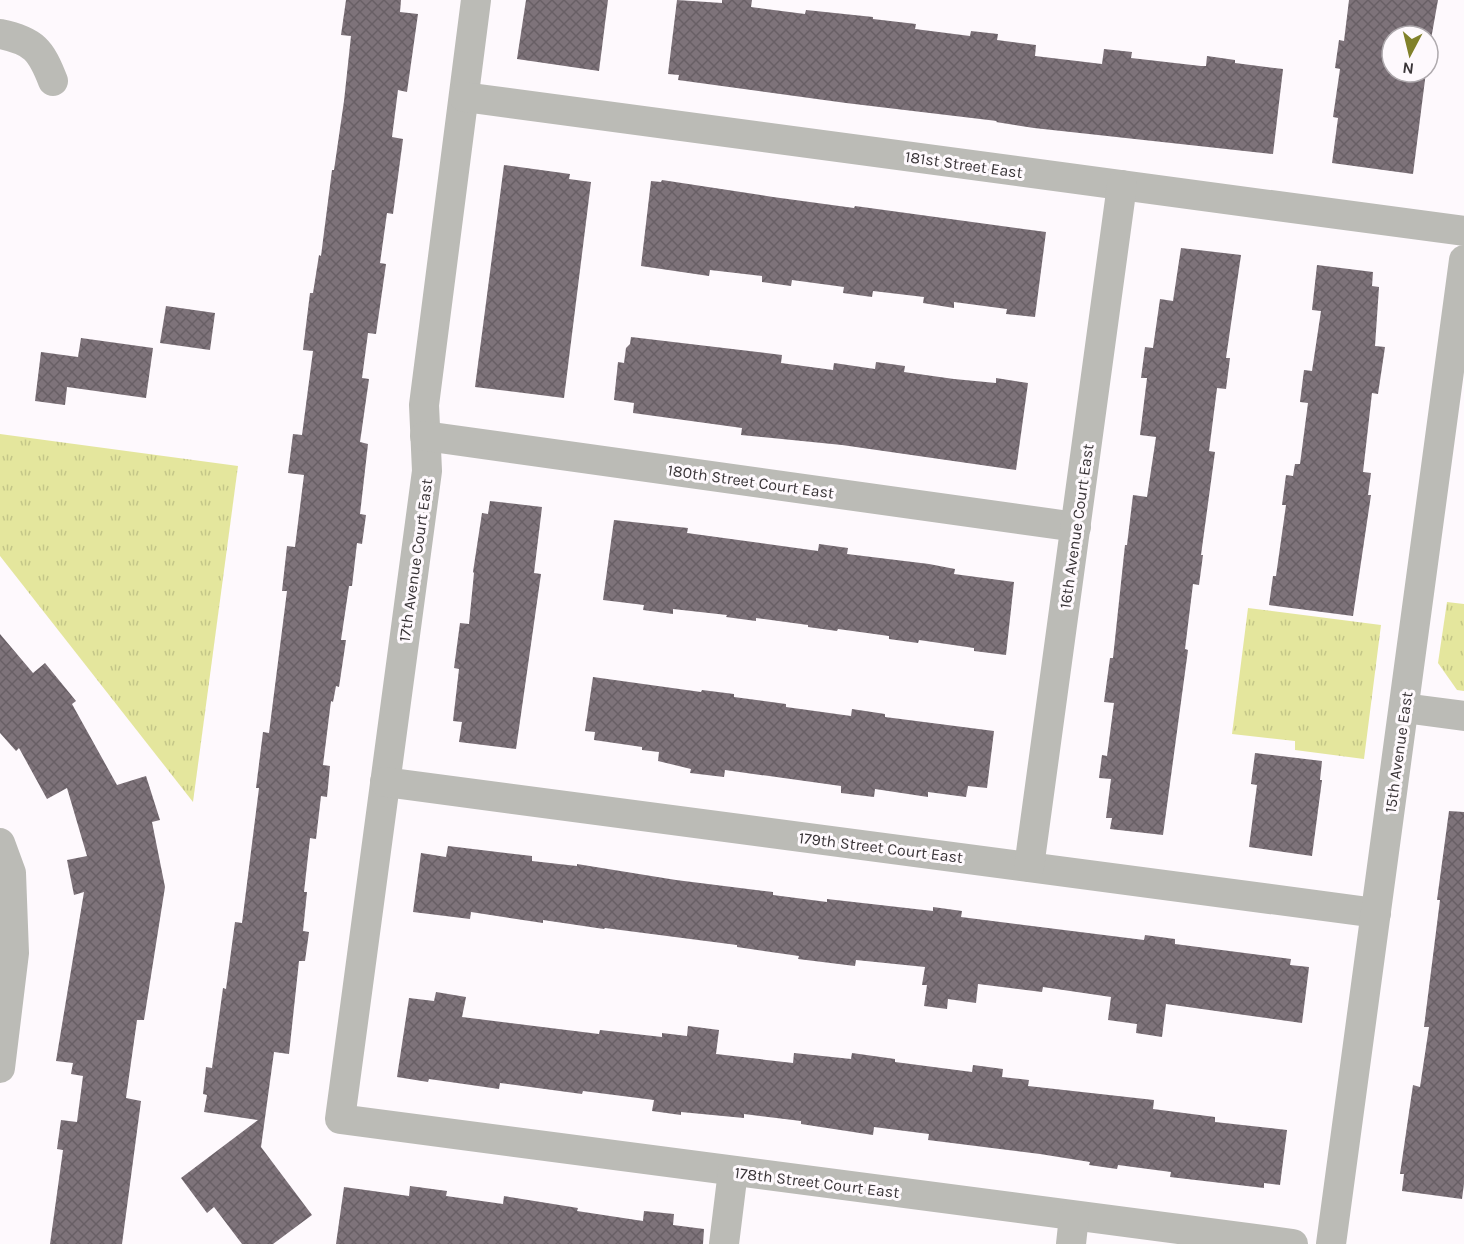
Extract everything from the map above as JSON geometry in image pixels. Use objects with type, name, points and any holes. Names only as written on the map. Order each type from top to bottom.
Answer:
[{"type":"street","name":"17th Avenue Court East","points":[[340,1119],[427,471],[424,405],[476,0]]},
{"type":"street","points":[[0,34],[15,37],[33,45],[45,60],[53,81]]},
{"type":"street","name":"181st Street East","points":[[464,97],[1464,231]]},
{"type":"street","name":"16th Avenue Court East","points":[[1029,867],[1122,185]]},
{"type":"street","name":"15th Avenue East","points":[[1331,1244],[1464,260]]},
{"type":"street","name":"180th Street Court East","points":[[426,436],[1076,527]]},
{"type":"street","points":[[1404,708],[1464,716]]},
{"type":"street","name":"179th Street Court East","points":[[385,782],[1376,913]]},
{"type":"street","points":[[0,843],[11,873],[14,953],[0,1068]]},
{"type":"street","name":"178th Street Court East","points":[[340,1119],[733,1171],[1072,1230],[1293,1244]]},
{"type":"street","points":[[724,1244],[733,1171]]},
{"type":"green space","points":[[0,434],[238,466],[193,802],[0,556]]},
{"type":"green space","points":[[1447,602],[1464,604],[1464,691],[1457,690],[1438,663]]},
{"type":"green space","points":[[1248,608],[1381,625],[1364,759],[1295,750],[1295,741],[1232,734]]},
{"type":"building","points":[[346,0],[401,0],[400,12],[418,14],[407,92],[398,90],[392,137],[403,139],[393,214],[387,213],[380,263],[386,264],[376,334],[368,333],[362,378],[369,379],[360,442],[368,444],[360,514],[366,515],[362,544],[357,543],[352,586],[349,586],[341,640],[346,640],[339,687],[336,686],[333,702],[331,701],[323,765],[330,766],[327,797],[321,796],[316,839],[310,838],[304,892],[307,892],[303,931],[309,932],[305,961],[299,961],[289,1054],[274,1052],[261,1147],[312,1215],[273,1244],[242,1244],[214,1207],[207,1213],[181,1178],[258,1120],[204,1112],[207,1095],[203,1094],[206,1067],[212,1068],[235,922],[242,923],[259,788],[256,788],[263,732],[269,733],[287,591],[282,591],[287,546],[295,547],[304,475],[288,473],[293,434],[302,435],[313,351],[303,350],[310,293],[313,293],[319,255],[321,256],[344,101],[351,36],[341,35]]},
{"type":"building","points":[[526,0],[608,0],[599,71],[517,59]]},
{"type":"building","points":[[677,0],[722,3],[722,0],[752,0],[751,7],[805,14],[806,10],[873,17],[873,19],[916,24],[915,29],[970,36],[971,31],[998,34],[997,40],[1036,45],[1035,56],[1102,64],[1104,49],[1132,52],[1131,58],[1201,66],[1206,66],[1207,56],[1235,60],[1235,63],[1283,69],[1273,154],[1034,128],[997,121],[678,80],[679,75],[668,74]]},
{"type":"building","points":[[1349,0],[1438,0],[1434,24],[1380,24],[1380,84],[1424,84],[1413,174],[1332,163],[1338,118],[1333,117],[1340,69],[1335,68],[1339,40],[1344,41]]},
{"type":"building","points":[[504,165],[570,174],[569,179],[591,182],[564,398],[475,387]]},
{"type":"building","points":[[662,180],[854,208],[855,206],[1046,232],[1035,317],[1006,314],[1007,309],[954,302],[954,308],[923,303],[924,297],[873,291],[872,297],[843,293],[844,287],[792,280],[791,286],[762,282],[762,276],[710,270],[709,276],[641,266],[651,181],[661,182]]},
{"type":"building","points":[[1181,248],[1241,255],[1226,358],[1230,358],[1226,389],[1217,388],[1209,451],[1215,452],[1201,555],[1203,555],[1199,585],[1193,584],[1185,649],[1188,650],[1163,835],[1110,829],[1112,818],[1106,818],[1111,779],[1099,778],[1102,755],[1107,756],[1114,703],[1104,702],[1110,658],[1113,658],[1125,545],[1127,545],[1133,495],[1147,497],[1156,437],[1140,435],[1147,378],[1141,378],[1145,347],[1153,348],[1160,299],[1173,301]]},
{"type":"building","points":[[1317,265],[1373,272],[1372,286],[1379,287],[1375,346],[1385,347],[1378,394],[1372,393],[1363,472],[1371,473],[1368,495],[1371,495],[1353,616],[1269,605],[1273,576],[1276,576],[1286,505],[1282,505],[1286,475],[1293,476],[1295,464],[1300,464],[1308,403],[1300,402],[1304,370],[1312,371],[1321,311],[1312,310]]},
{"type":"building","points":[[166,306],[215,313],[210,350],[160,343]]},
{"type":"building","points":[[631,337],[782,355],[781,363],[833,370],[834,363],[875,369],[876,362],[905,366],[904,372],[954,379],[996,383],[996,378],[1028,383],[1016,470],[842,445],[741,435],[742,428],[633,413],[634,403],[614,400],[618,362],[624,363],[626,348],[630,344]]},
{"type":"building","points":[[81,338],[153,348],[146,398],[67,387],[65,405],[35,401],[41,352],[78,357]]},
{"type":"building","points":[[490,501],[542,507],[534,573],[541,574],[516,749],[459,742],[462,722],[453,721],[459,669],[454,668],[460,623],[469,624],[473,572],[482,513],[488,514]]},
{"type":"building","points":[[614,520],[688,528],[687,533],[818,551],[819,544],[848,548],[847,554],[929,564],[955,569],[954,574],[1014,582],[1006,655],[974,651],[974,648],[919,640],[918,643],[889,639],[889,636],[838,629],[837,631],[756,618],[756,621],[673,609],[673,614],[643,610],[644,605],[603,600]]},
{"type":"building","points":[[0,634],[33,673],[45,663],[76,701],[72,704],[117,785],[146,776],[160,820],[152,822],[165,887],[144,1020],[137,1020],[126,1098],[141,1101],[122,1244],[50,1244],[63,1150],[57,1149],[61,1120],[77,1122],[83,1076],[71,1074],[73,1063],[56,1061],[84,892],[74,895],[67,860],[87,856],[67,788],[47,799],[19,748],[16,751],[0,733]]},
{"type":"building","points":[[593,677],[701,692],[702,690],[734,694],[734,697],[786,704],[786,707],[851,716],[852,709],[885,714],[885,717],[994,731],[987,788],[968,786],[966,797],[928,792],[928,797],[875,789],[874,797],[841,793],[841,786],[725,770],[724,777],[690,773],[691,769],[658,761],[659,752],[642,750],[642,747],[594,740],[595,732],[585,731]]},
{"type":"building","points":[[1255,753],[1322,761],[1320,780],[1322,780],[1312,856],[1249,847],[1257,785],[1251,784]]},
{"type":"building","points":[[1449,811],[1464,812],[1464,1184],[1462,1199],[1402,1191],[1404,1174],[1400,1174],[1413,1085],[1420,1087],[1429,1027],[1424,1027]]},
{"type":"building","points":[[448,846],[532,856],[532,861],[577,866],[577,864],[676,880],[773,892],[773,895],[933,911],[933,907],[962,911],[961,917],[1144,940],[1145,935],[1175,939],[1175,944],[1291,959],[1290,965],[1309,967],[1302,1023],[1166,1004],[1162,1037],[1136,1033],[1137,1024],[1108,1020],[1111,997],[1043,987],[1042,992],[978,984],[976,1003],[948,999],[947,1009],[924,1006],[927,985],[922,985],[925,967],[856,960],[855,966],[798,959],[799,956],[737,947],[737,945],[543,920],[543,923],[471,912],[470,919],[413,912],[421,853],[446,857]]},
{"type":"building","points":[[436,992],[466,997],[462,1017],[599,1034],[600,1030],[662,1037],[662,1033],[687,1036],[688,1026],[719,1030],[716,1054],[793,1063],[794,1053],[851,1059],[852,1053],[895,1059],[895,1062],[972,1072],[973,1065],[1003,1069],[1002,1077],[1029,1080],[1028,1086],[1154,1100],[1153,1109],[1215,1117],[1215,1122],[1287,1130],[1280,1185],[1264,1183],[1264,1188],[1170,1177],[1171,1172],[1118,1165],[1117,1169],[1089,1165],[1090,1162],[1040,1154],[928,1140],[929,1134],[874,1127],[873,1135],[801,1124],[801,1121],[744,1114],[744,1118],[681,1112],[681,1115],[652,1111],[654,1100],[583,1091],[582,1094],[500,1083],[499,1089],[397,1077],[409,998],[434,1001]]},
{"type":"building","points":[[410,1186],[447,1191],[446,1196],[503,1204],[504,1196],[578,1208],[577,1211],[643,1221],[644,1211],[674,1214],[673,1225],[704,1229],[703,1244],[336,1244],[344,1187],[409,1196]]}]
